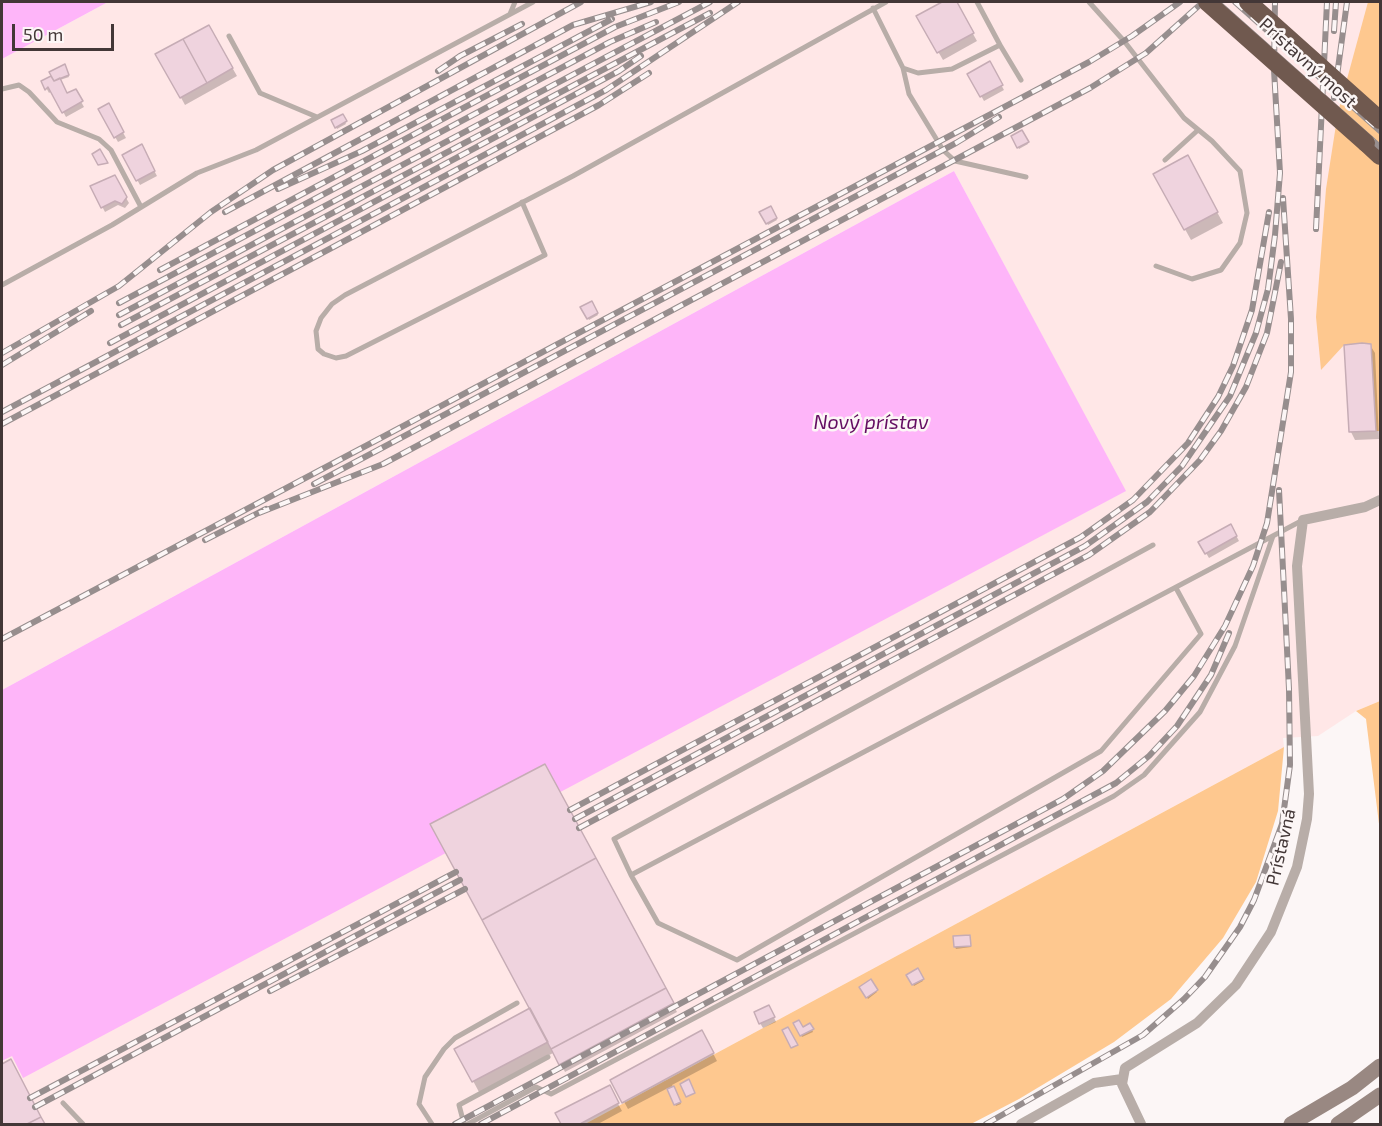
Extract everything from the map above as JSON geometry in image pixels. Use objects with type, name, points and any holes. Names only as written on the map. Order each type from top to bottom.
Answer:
[{"type":"highway","name":"Prístavný most","points":[[1207,2],[1380,156]]},
{"type":"highway","points":[[1248,2],[1380,120]]},
{"type":"main road","points":[[1291,1125],[1352,1088],[1380,1066]]},
{"type":"main road","points":[[1338,1125],[1380,1095]]},
{"type":"street","points":[[1303,520],[1365,507],[1380,500]]},
{"type":"street","name":"Prístavná","points":[[1122,1079],[1129,1064],[1163,1046],[1197,1023],[1236,986],[1271,932],[1292,884],[1303,843],[1309,794],[1297,566],[1303,520]]},
{"type":"street","points":[[1021,1125],[1094,1083],[1122,1079],[1141,1125]]},
{"type":"lane","points":[[510,14],[515,2]]},
{"type":"lane","points":[[2,285],[196,174],[256,150],[533,2]]},
{"type":"lane","points":[[522,202],[545,255],[346,356],[336,358],[318,349],[316,331],[321,318],[332,304],[886,2]]},
{"type":"lane","points":[[977,2],[1021,80]]},
{"type":"lane","points":[[1089,2],[1124,41],[1184,118],[1240,171],[1247,213],[1240,243],[1221,270],[1192,279],[1156,266]]},
{"type":"lane","points":[[873,8],[903,68],[909,94],[943,150],[955,160],[1026,177]]},
{"type":"lane","points":[[229,36],[260,93],[317,117]]},
{"type":"lane","points":[[903,68],[918,73],[952,69],[1000,45]]},
{"type":"lane","points":[[2,89],[19,85],[29,92],[57,122],[99,139],[111,150],[141,207]]},
{"type":"lane","points":[[1165,160],[1198,130]]},
{"type":"lane","points":[[631,875],[1303,520]]},
{"type":"lane","points":[[548,1057],[459,1105],[466,1125],[536,1087],[551,1094],[1114,796],[1144,774],[1200,712],[1235,646],[1273,536]]},
{"type":"lane","points":[[1153,545],[614,839],[658,923],[737,960],[1101,751],[1201,634],[1176,588]]},
{"type":"lane","points":[[432,1125],[419,1104],[425,1077],[444,1048],[455,1038],[517,1003]]},
{"type":"lane","points":[[63,1103],[83,1125]]},
{"type":"shaded area","points":[[108,2],[1380,2],[1380,701],[1356,711],[1318,736],[1283,738],[1284,747],[585,1124],[2,1124],[2,1062],[12,1055],[23,1077],[1125,491],[954,171],[2,690],[2,59]]},
{"type":"shaded area","points":[[1368,2],[1380,2],[1380,431],[1376,431],[1371,344],[1344,345],[1321,370],[1316,317],[1326,189],[1338,112]]},
{"type":"shaded area","points":[[1380,701],[1380,832],[1366,719],[1356,711]]},
{"type":"shaded area","points":[[1284,747],[1278,811],[1256,882],[1223,938],[1171,999],[1114,1042],[1019,1099],[971,1124],[585,1124]]},
{"type":"water","points":[[2,2],[108,2],[2,59]]},
{"type":"water","name":"Nový prístav","points":[[954,171],[1126,491],[23,1078],[12,1056],[2,1061],[2,690]]},
{"type":"building","points":[[942,2],[957,2],[974,33],[937,53],[916,16]]},
{"type":"building","points":[[209,25],[233,68],[207,83],[183,39]]},
{"type":"building","points":[[183,39],[207,83],[180,98],[155,54]]},
{"type":"building","points":[[990,61],[1003,85],[980,97],[967,74]]},
{"type":"building","points":[[65,64],[69,75],[54,81],[49,72]]},
{"type":"building","points":[[51,76],[54,81],[60,78],[67,93],[76,89],[83,101],[62,113],[48,87],[45,90],[41,81]]},
{"type":"building","points":[[109,103],[124,132],[114,138],[98,109]]},
{"type":"building","points":[[343,114],[347,121],[335,128],[331,120]]},
{"type":"building","points":[[1022,130],[1029,142],[1017,148],[1011,136]]},
{"type":"building","points":[[142,144],[155,171],[136,181],[122,155]]},
{"type":"building","points":[[100,149],[108,163],[98,165],[92,154]]},
{"type":"building","points":[[1188,155],[1218,212],[1184,230],[1153,174]]},
{"type":"building","points":[[115,175],[127,197],[122,204],[115,201],[101,208],[90,186]]},
{"type":"building","points":[[771,206],[777,218],[766,224],[759,212]]},
{"type":"building","points":[[592,301],[598,313],[587,319],[580,307]]},
{"type":"building","points":[[1371,344],[1376,431],[1349,432],[1344,345]]},
{"type":"building","points":[[1231,524],[1237,536],[1205,554],[1198,542]]},
{"type":"building","points":[[545,764],[596,858],[482,920],[430,824]]},
{"type":"building","points":[[596,858],[666,988],[551,1049],[482,920]]},
{"type":"building","points":[[970,935],[971,946],[954,947],[953,936]]},
{"type":"building","points":[[918,968],[924,979],[912,985],[906,975]]},
{"type":"building","points":[[871,979],[878,990],[866,998],[859,987]]},
{"type":"building","points":[[666,988],[674,1003],[559,1065],[551,1049]]},
{"type":"building","points":[[769,1005],[775,1017],[759,1024],[754,1012]]},
{"type":"building","points":[[530,1008],[548,1042],[472,1082],[454,1049]]},
{"type":"building","points":[[799,1020],[803,1027],[810,1023],[814,1029],[800,1036],[793,1023]]},
{"type":"building","points":[[788,1027],[798,1045],[791,1048],[782,1030]]},
{"type":"building","points":[[702,1030],[714,1053],[622,1103],[610,1080]]},
{"type":"building","points":[[11,1059],[41,1117],[27,1124],[2,1124],[2,1064]]},
{"type":"building","points":[[689,1079],[695,1093],[686,1097],[680,1084]]},
{"type":"building","points":[[610,1085],[619,1103],[580,1124],[561,1124],[555,1113]]},
{"type":"building","points":[[674,1086],[681,1102],[674,1105],[667,1089]]},
{"type":"building","points":[[41,1117],[45,1124],[27,1124]]},
{"type":"railway","points":[[2,353],[119,286],[211,212],[273,170],[581,2]]},
{"type":"railway","points":[[225,212],[573,25],[651,2]]},
{"type":"railway","points":[[160,270],[615,27],[679,2]]},
{"type":"railway","points":[[119,315],[710,2]]},
{"type":"railway","points":[[2,412],[606,90],[738,2]]},
{"type":"railway","points":[[2,639],[1089,62],[1132,36],[1180,2]]},
{"type":"railway","points":[[259,513],[383,464],[1090,88],[1146,53],[1203,2]]},
{"type":"railway","points":[[1217,2],[1380,147]]},
{"type":"railway","points":[[1235,2],[1380,131]]},
{"type":"railway","points":[[575,819],[1085,546],[1147,502],[1182,466],[1230,396],[1256,333],[1268,289],[1280,173],[1274,70],[1275,2]]},
{"type":"railway","points":[[1316,229],[1327,2]]},
{"type":"railway","points":[[1334,31],[1336,2]]},
{"type":"railway","points":[[1334,98],[1347,2]]},
{"type":"railway","points":[[121,325],[710,13]]},
{"type":"railway","points":[[278,189],[362,151],[612,19]]},
{"type":"railway","points":[[119,303],[610,42],[656,22]]},
{"type":"railway","points":[[438,71],[460,56],[522,24]]},
{"type":"railway","points":[[110,343],[619,71],[641,56]]},
{"type":"railway","points":[[2,424],[599,105],[649,73]]},
{"type":"railway","points":[[314,484],[956,143],[999,117]]},
{"type":"railway","points":[[455,1124],[1063,799],[1103,771],[1165,711],[1194,676],[1225,626],[1253,566],[1267,523],[1291,372],[1291,319],[1283,198]]},
{"type":"railway","points":[[570,810],[1081,537],[1133,500],[1188,443],[1218,397],[1233,366],[1252,310],[1269,212]]},
{"type":"railway","points":[[579,828],[1089,555],[1150,512],[1200,460],[1221,431],[1246,387],[1267,333],[1281,262]]},
{"type":"railway","points":[[2,365],[91,311]]},
{"type":"railway","points":[[986,1124],[1143,1035],[1205,977],[1240,927],[1254,900],[1282,824],[1290,765],[1289,689],[1279,490]]},
{"type":"railway","points":[[205,540],[266,509]]},
{"type":"railway","points":[[481,1124],[1116,783],[1149,756],[1177,726],[1211,675],[1229,633]]},
{"type":"railway","points":[[30,1098],[456,872]]},
{"type":"railway","points":[[35,1107],[460,880]]},
{"type":"railway","points":[[270,991],[465,889]]}]
